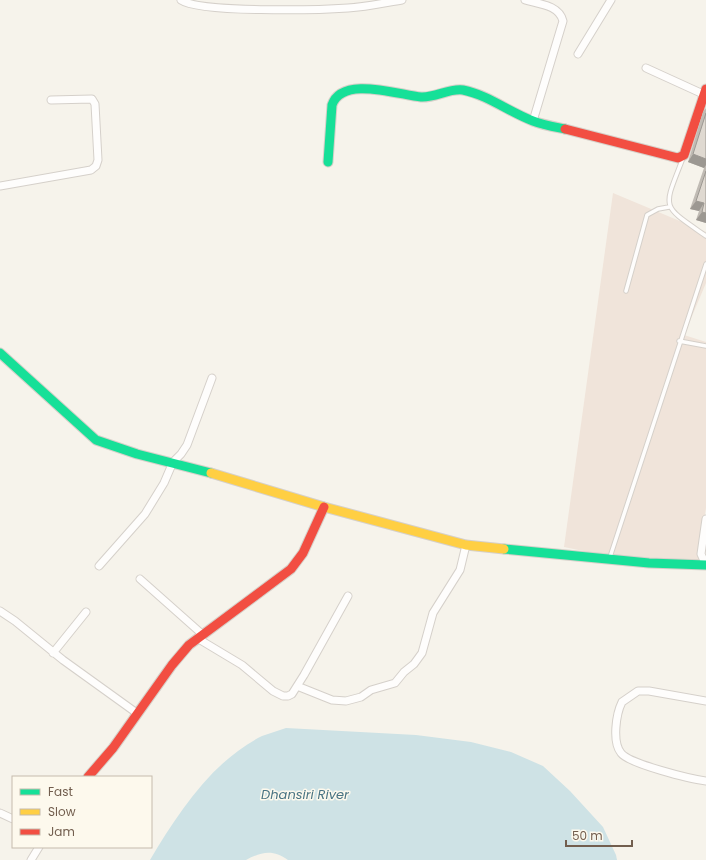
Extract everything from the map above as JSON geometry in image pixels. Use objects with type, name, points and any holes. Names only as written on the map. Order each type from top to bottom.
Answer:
[{"type":"street","points":[[181,0],[186,4],[212,8],[285,9],[348,8],[402,0]]},
{"type":"street","points":[[525,0],[554,8],[561,14],[563,21],[533,121]]},
{"type":"street","points":[[578,54],[611,0]]},
{"type":"street","points":[[328,162],[329,136],[334,99],[340,93],[364,88],[423,97],[462,90],[476,94],[533,121],[672,158],[684,155],[705,92],[646,68]]},
{"type":"street","points":[[0,186],[91,170],[96,166],[98,160],[95,104],[92,99],[51,100]]},
{"type":"street","points":[[0,353],[82,429],[96,440],[137,454],[173,462],[324,507],[466,545],[609,560],[706,565],[701,554],[706,519]]},
{"type":"street","points":[[99,566],[145,514],[164,483],[173,462],[187,445],[212,378]]},
{"type":"street","points":[[89,776],[138,714],[172,665],[200,636],[291,569],[303,552],[324,507]]},
{"type":"street","points":[[297,686],[332,700],[346,701],[361,697],[371,690],[395,683],[404,672],[414,664],[422,653],[433,613],[437,604],[458,574],[466,545]]},
{"type":"street","points":[[140,579],[200,636],[242,665],[273,691],[288,696],[292,694],[297,686],[348,596]]},
{"type":"street","points":[[0,611],[15,621],[53,653],[138,714]]},
{"type":"street","points":[[53,653],[86,612]]},
{"type":"street","points":[[706,701],[649,691],[638,692],[622,702],[616,723],[617,744],[621,754],[631,760],[686,778],[706,782]]},
{"type":"street","points":[[0,813],[12,819]]},
{"type":"street","points":[[30,860],[38,848]]},
{"type":"lane","points":[[684,155],[669,194],[669,207],[675,214],[706,236]]},
{"type":"lane","points":[[626,291],[647,215],[658,209],[669,207]]},
{"type":"lane","points":[[609,560],[679,341],[706,264]]},
{"type":"lane","points":[[679,341],[706,346]]},
{"type":"shaded area","points":[[613,193],[706,232],[706,283],[684,335],[706,342],[706,508],[699,552],[701,561],[622,559],[564,547]]},
{"type":"water","name":"Dhansiri River","points":[[286,728],[416,735],[471,742],[511,752],[543,766],[570,791],[603,827],[617,860],[288,860],[277,854],[267,853],[257,855],[246,860],[150,860],[172,824],[198,790],[227,759],[262,736]]},
{"type":"building","points":[[706,113],[706,159],[693,154]]},
{"type":"building","points":[[706,171],[706,213],[702,212],[704,203],[696,201]]},
{"type":"traffic: fast","points":[[328,162],[332,105],[338,96],[347,91],[359,89],[372,89],[421,97],[432,96],[452,90],[463,90],[472,92],[533,121],[565,129]]},
{"type":"traffic: fast","points":[[0,353],[96,440],[137,454],[211,473]]},
{"type":"traffic: fast","points":[[504,549],[649,563],[706,565]]},
{"type":"traffic: slow","points":[[211,473],[324,507],[466,545],[504,549]]},
{"type":"traffic: jam","points":[[565,129],[678,158],[684,155],[706,89]]},
{"type":"traffic: jam","points":[[89,776],[113,748],[172,665],[189,645],[291,569],[303,553],[324,507]]}]
